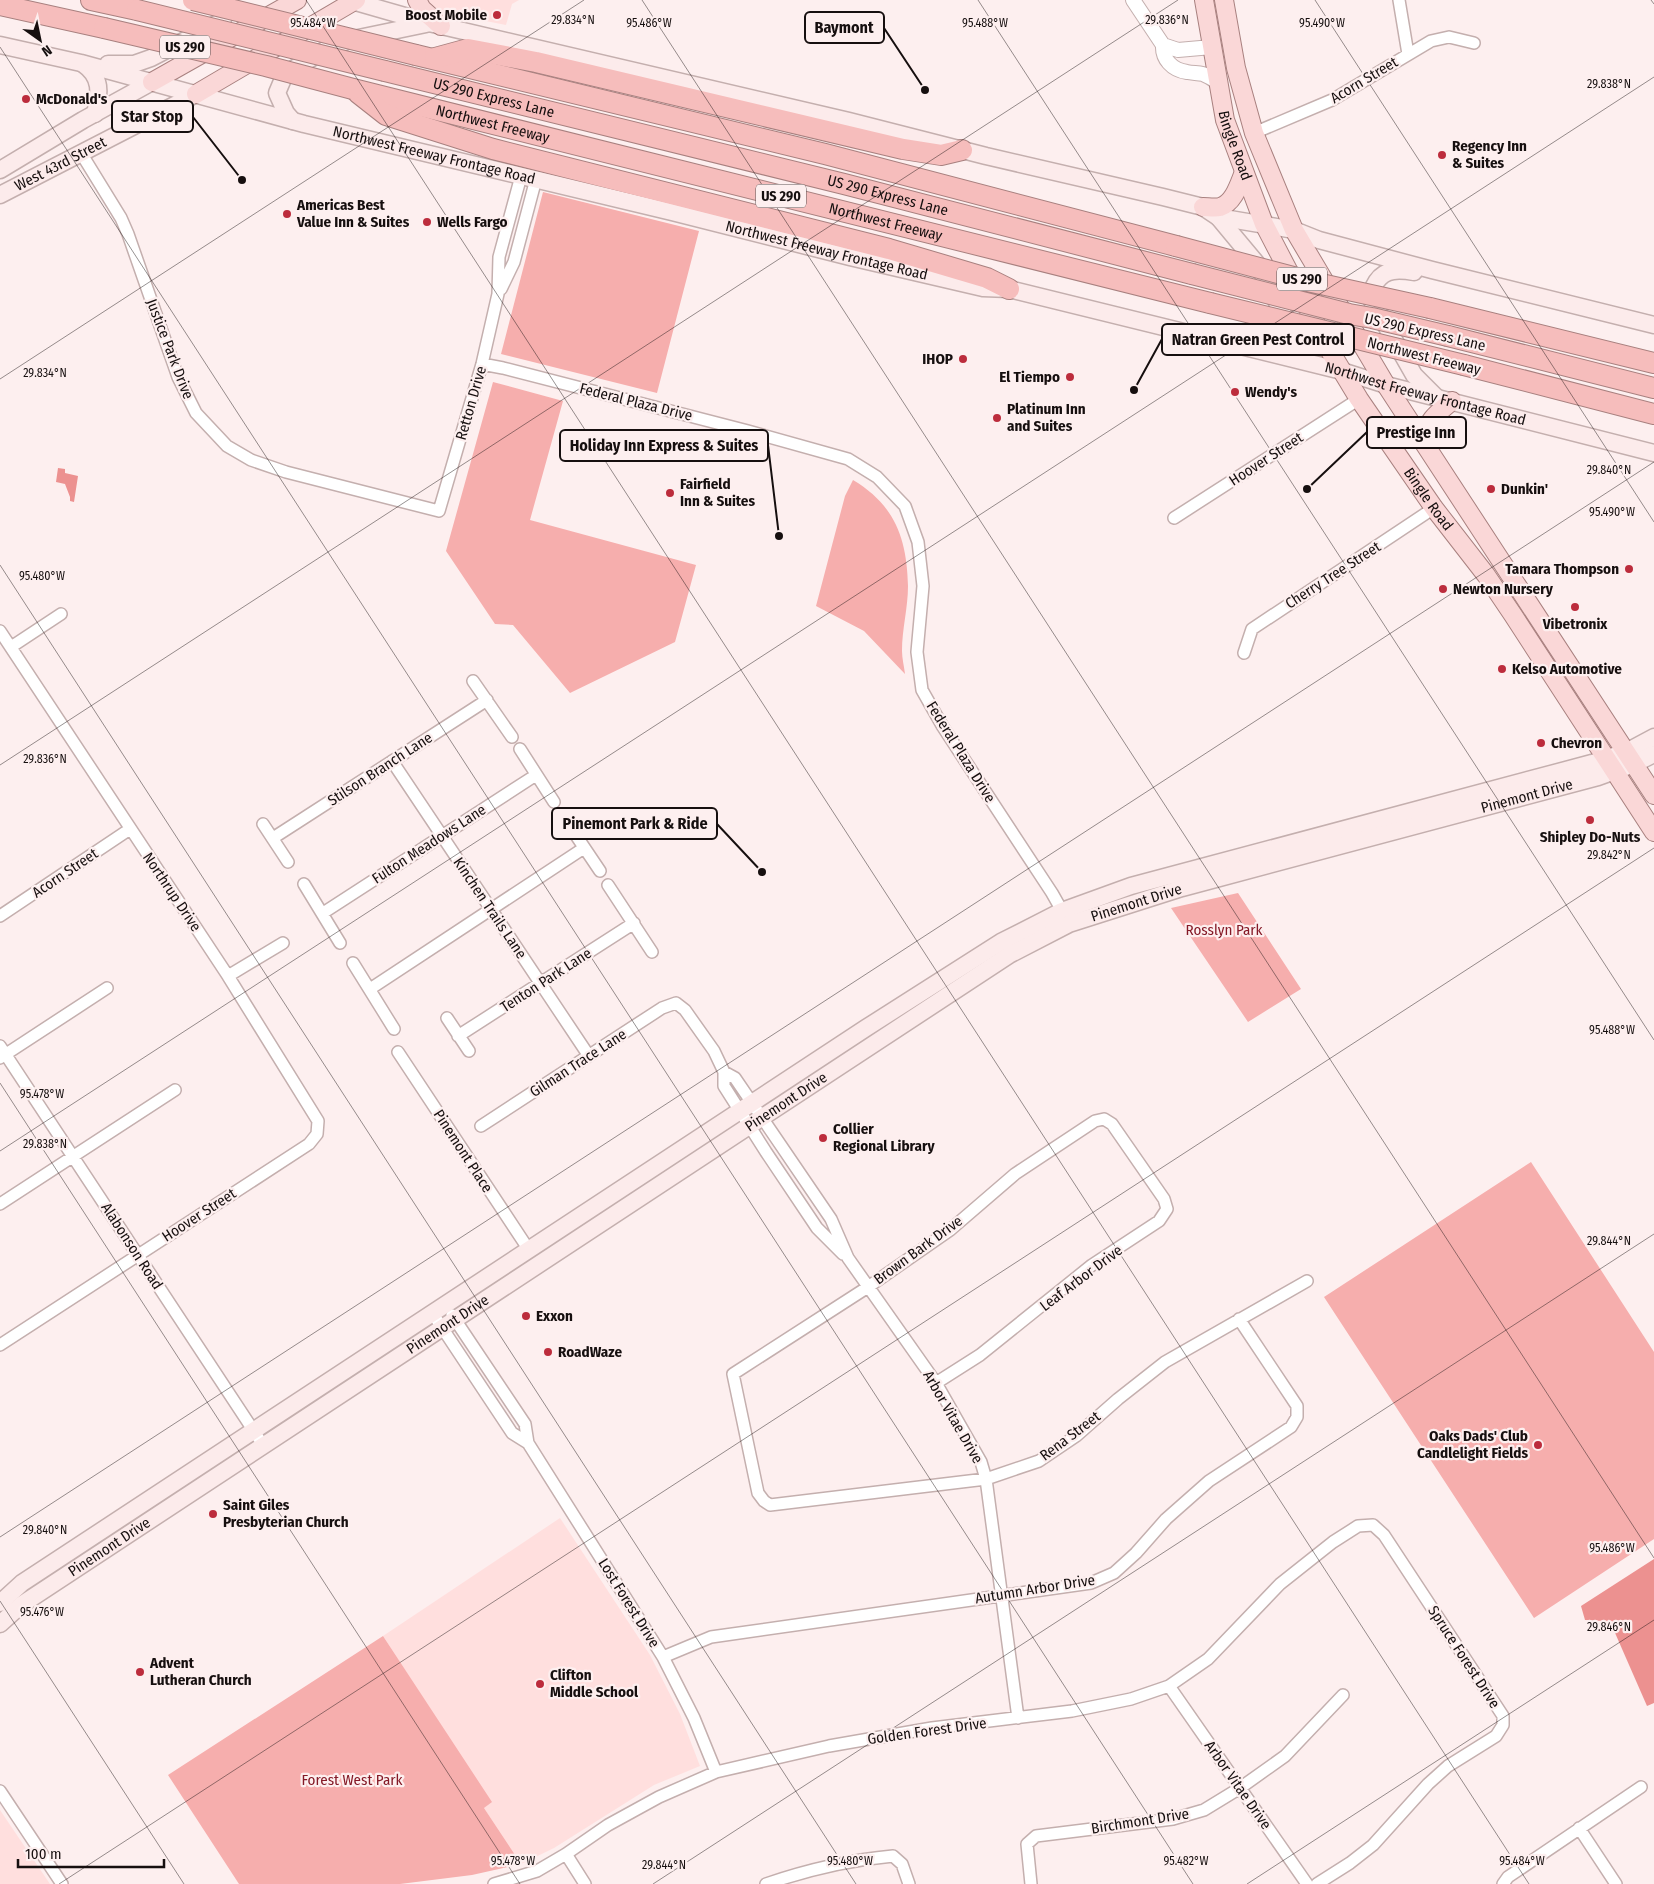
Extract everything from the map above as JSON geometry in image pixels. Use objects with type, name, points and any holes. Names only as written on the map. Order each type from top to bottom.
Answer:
[{"type":"highway","name":"US 290 Express Lane","points":[[91,0],[853,186],[1340,312],[1448,336],[1654,388]]},
{"type":"highway","name":"US 290","points":[[193,0],[824,154],[1312,282],[1430,308],[1654,363]]},
{"type":"highway","name":"Northwest Freeway","points":[[0,5],[353,88],[1654,414]]},
{"type":"highway","points":[[424,57],[468,48],[674,93],[903,149],[941,155],[962,150]]},
{"type":"highway","points":[[353,88],[386,115],[493,149],[889,249],[988,278],[1009,289]]},
{"type":"main road","points":[[81,63],[134,64],[151,58],[222,21],[229,5],[229,0]]},
{"type":"main road","name":"West 43rd Street","points":[[0,170],[297,0]]},
{"type":"main road","points":[[353,0],[435,25],[848,121],[1211,212],[1294,230],[1320,240],[1654,325]]},
{"type":"main road","name":"West 43rd Street","points":[[0,194],[196,94],[353,0]]},
{"type":"main road","points":[[417,0],[435,25]]},
{"type":"main road","name":"Bingle Road","points":[[1204,0],[1225,120],[1244,172],[1264,224],[1342,371],[1359,400],[1434,508],[1486,575],[1514,615],[1654,832]]},
{"type":"main road","name":"Bingle Road","points":[[1224,0],[1236,68],[1253,129],[1294,230],[1386,385],[1654,795]]},
{"type":"main road","points":[[293,121],[286,113],[277,93],[285,74],[325,50],[349,40],[435,25]]},
{"type":"main road","name":"Northwest Freeway Frontage Road","points":[[0,45],[81,63],[293,121],[936,277],[983,288],[1009,289],[1342,371],[1386,385],[1654,453]]},
{"type":"main road","points":[[1212,47],[1221,55],[1253,129]]},
{"type":"main road","points":[[81,63],[94,73],[99,84],[99,96],[95,114]]},
{"type":"main road","points":[[35,149],[64,141],[72,142],[80,152]]},
{"type":"main road","points":[[1211,212],[1234,196],[1244,172]]},
{"type":"main road","points":[[1211,212],[1258,265],[1284,316],[1282,331],[1275,337],[1250,344],[1229,344]]},
{"type":"main road","points":[[1422,440],[1427,425],[1444,399],[1414,375],[1372,301],[1371,293],[1378,279],[1394,270],[1454,275]]},
{"type":"main road","points":[[1514,615],[1528,602]]},
{"type":"main road","name":"Pinemont Drive","points":[[1630,758],[1654,737]]},
{"type":"main road","name":"Pinemont Drive","points":[[10,1601],[149,1520],[264,1445],[444,1316],[750,1114],[1000,960],[1066,917],[1131,886],[1344,837],[1500,804],[1630,758],[1654,754]]},
{"type":"main road","name":"Pinemont Drive","points":[[1344,837],[1491,790],[1611,765]]},
{"type":"main road","points":[[1491,790],[1500,804]]},
{"type":"main road","name":"Pinemont Drive","points":[[0,1624],[10,1601],[22,1583],[254,1430],[444,1316],[529,1250],[600,1213]]},
{"type":"main road","points":[[139,1506],[149,1520]]},
{"type":"street","points":[[1133,0],[1162,45],[1162,53],[1170,64],[1176,69],[1202,74],[1217,82]]},
{"type":"street","points":[[1399,0],[1408,54]]},
{"type":"street","name":"Acorn Street","points":[[1253,129],[1332,100],[1431,41],[1449,37],[1474,43]]},
{"type":"street","points":[[1162,45],[1178,50],[1212,47]]},
{"type":"street","name":"Justice Park Drive","points":[[80,152],[121,218],[128,234],[178,377],[196,413],[227,446],[251,460],[286,472],[439,511]]},
{"type":"street","name":"Retton Drive","points":[[439,511],[482,364],[498,294],[500,257],[528,178]]},
{"type":"street","name":"Federal Plaza Drive","points":[[482,364],[748,431],[848,459],[877,476],[905,506],[918,542],[923,586],[917,652],[922,690],[943,727],[1066,917]]},
{"type":"street","name":"Hoover Street","points":[[1174,518],[1359,400]]},
{"type":"street","name":"Cherry Tree Street","points":[[1244,653],[1252,629],[1434,508]]},
{"type":"street","points":[[11,647],[61,614]]},
{"type":"street","name":"Northrup Drive","points":[[0,631],[228,976],[318,1121],[317,1134],[309,1144],[297,1151]]},
{"type":"street","points":[[473,681],[512,737]]},
{"type":"street","name":"Stilson Branch Lane","points":[[273,838],[487,700]]},
{"type":"street","points":[[520,749],[554,802]]},
{"type":"street","name":"Kinchen Trails Lane","points":[[392,761],[589,1056]]},
{"type":"street","name":"Fulton Meadows Lane","points":[[323,913],[536,775]]},
{"type":"street","points":[[565,819],[600,872]]},
{"type":"street","points":[[263,824],[288,862]]},
{"type":"street","name":"Acorn Street","points":[[0,916],[130,830]]},
{"type":"street","points":[[370,989],[584,848]]},
{"type":"street","points":[[304,884],[340,943]]},
{"type":"street","points":[[608,885],[652,952]]},
{"type":"street","name":"Tenton Park Lane","points":[[458,1036],[634,923]]},
{"type":"street","points":[[228,976],[283,943]]},
{"type":"street","points":[[353,963],[394,1030]]},
{"type":"street","points":[[2,1053],[107,988]]},
{"type":"street","name":"Gilman Trace Lane","points":[[482,1126],[662,1008],[676,1003],[685,1010],[714,1052],[724,1072],[724,1086],[750,1114]]},
{"type":"street","points":[[447,1018],[469,1051]]},
{"type":"street","name":"Pinemont Place","points":[[398,1052],[529,1250]]},
{"type":"street","name":"Alabonson Road","points":[[2,1053],[73,1156],[264,1445]]},
{"type":"street","points":[[0,1204],[175,1090]]},
{"type":"street","name":"Arbor Vitae Drive","points":[[750,1114],[817,1228],[848,1258]]},
{"type":"street","name":"Arbor Vitae Drive","points":[[750,1114],[831,1219],[848,1258],[936,1383],[981,1462],[986,1479],[1018,1718]]},
{"type":"street","name":"Brown Bark Drive","points":[[743,1422],[733,1374],[868,1287],[950,1230],[1015,1174],[1094,1121],[1104,1120],[1112,1124],[1131,1152]]},
{"type":"street","name":"Hoover Street","points":[[0,1345],[297,1151]]},
{"type":"street","name":"Leaf Arbor Drive","points":[[936,1383],[980,1355],[1028,1319],[1092,1266],[1159,1221],[1167,1209],[1164,1199],[1131,1152]]},
{"type":"street","name":"Rena Street","points":[[743,1422],[758,1493],[770,1505],[986,1479],[1039,1461],[1076,1436],[1118,1399],[1165,1362],[1307,1282]]},
{"type":"street","name":"Lost Forest Drive","points":[[444,1316],[501,1389],[525,1424],[528,1443],[663,1657],[694,1718],[716,1772]]},
{"type":"street","name":"Lost Forest Drive","points":[[444,1316],[488,1397],[512,1433],[528,1443]]},
{"type":"street","name":"Autumn Arbor Drive","points":[[663,1657],[711,1636],[1092,1583],[1114,1573],[1136,1553],[1166,1519],[1209,1481],[1291,1426],[1297,1417],[1297,1406],[1239,1319]]},
{"type":"street","points":[[488,1397],[501,1389]]},
{"type":"street","name":"Spruce Forest Drive","points":[[1317,1884],[1350,1863],[1373,1845],[1428,1784],[1448,1766],[1496,1736],[1503,1725],[1503,1716],[1384,1535],[1373,1524],[1358,1526],[1333,1542]]},
{"type":"street","name":"Golden Forest Drive","points":[[494,1884],[537,1871],[566,1854],[608,1825],[642,1806],[716,1772],[829,1746],[932,1728],[1072,1711],[1122,1701],[1169,1686],[1208,1659],[1280,1584],[1333,1542]]},
{"type":"street","name":"Arbor Vitae Drive","points":[[1169,1686],[1307,1884]]},
{"type":"street","name":"Birchmont Drive","points":[[1032,1884],[1027,1844],[1036,1836],[1173,1818],[1204,1810],[1240,1788],[1285,1756],[1343,1695]]},
{"type":"street","points":[[1503,1884],[1508,1877],[1640,1787]]},
{"type":"street","points":[[0,1791],[62,1884]]},
{"type":"street","points":[[1579,1828],[1616,1884]]},
{"type":"street","points":[[566,1854],[586,1884]]},
{"type":"street","points":[[766,1884],[787,1876],[852,1860],[893,1856],[902,1864],[909,1884]]},
{"type":"shaded area","points":[[424,0],[519,0],[512,4],[506,25],[440,12],[430,8]]},
{"type":"shaded area","points":[[58,468],[65,469],[65,473],[78,476],[74,502],[70,501],[65,484],[56,482]]},
{"type":"shaded area","name":"Clifton Middle School","points":[[560,1518],[650,1655],[680,1714],[700,1766],[654,1785],[554,1848],[521,1864],[484,1808],[491,1802],[383,1636]]},
{"type":"shaded area","points":[[1654,1559],[1654,1703],[1647,1706],[1612,1626],[1603,1621],[1585,1620],[1581,1606]]},
{"type":"shaded area","points":[[0,1810],[4,1816],[50,1884],[0,1884]]},
{"type":"green space","points":[[543,192],[699,231],[657,393],[501,354]]},
{"type":"green space","points":[[493,382],[563,401],[530,520],[696,565],[675,642],[570,693],[513,625],[495,624],[446,551]]},
{"type":"green space","points":[[853,480],[879,500],[889,512],[901,538],[905,553],[908,586],[902,643],[905,674],[864,631],[816,606],[845,496]]},
{"type":"green space","name":"Rosslyn Park","points":[[1238,893],[1301,989],[1248,1022],[1171,908]]},
{"type":"green space","name":"Oaks Dads' Club Candlelight Fields","points":[[1531,1162],[1654,1352],[1654,1539],[1534,1618],[1324,1297]]},
{"type":"green space","name":"Forest West Park","points":[[383,1636],[492,1802],[484,1808],[521,1864],[472,1875],[400,1884],[239,1884],[168,1775]]},
{"type":"place","name":"Boost Mobile","points":[[497,15]]},
{"type":"place","name":"Baymont","points":[[925,90]]},
{"type":"place","name":"McDonald's","points":[[26,99]]},
{"type":"place","name":"Regency Inn & Suites","points":[[1442,155]]},
{"type":"place","name":"Star Stop","points":[[242,180]]},
{"type":"place","name":"Americas Best Value Inn & Suites","points":[[287,214]]},
{"type":"place","name":"Wells Fargo","points":[[427,222]]},
{"type":"place","name":"IHOP","points":[[963,359]]},
{"type":"place","name":"El Tiempo","points":[[1070,377]]},
{"type":"place","name":"Natran Green Pest Control","points":[[1134,390]]},
{"type":"place","name":"Wendy's","points":[[1235,392]]},
{"type":"place","name":"Platinum Inn and Suites","points":[[997,418]]},
{"type":"place","name":"Prestige Inn","points":[[1307,489]]},
{"type":"place","name":"Dunkin'","points":[[1491,489]]},
{"type":"place","name":"Fairfield Inn & Suites","points":[[670,493]]},
{"type":"place","name":"Holiday Inn Express & Suites","points":[[779,536]]},
{"type":"place","name":"Tamara Thompson","points":[[1629,569]]},
{"type":"place","name":"Newton Nursery","points":[[1443,589]]},
{"type":"place","name":"Vibetronix","points":[[1575,607]]},
{"type":"place","name":"Kelso Automotive","points":[[1502,669]]},
{"type":"place","name":"Chevron","points":[[1541,743]]},
{"type":"place","name":"Shipley Do-Nuts","points":[[1590,820]]},
{"type":"place","name":"Pinemont Park & Ride","points":[[762,872]]},
{"type":"place","name":"Collier Regional Library","points":[[823,1138]]},
{"type":"place","name":"Exxon","points":[[526,1316]]},
{"type":"place","name":"RoadWaze","points":[[548,1352]]},
{"type":"place","name":"Oaks Dads' Club Candlelight Fields","points":[[1538,1445]]},
{"type":"place","name":"Saint Giles Presbyterian Church","points":[[213,1514]]},
{"type":"place","name":"Advent Lutheran Church","points":[[140,1672]]},
{"type":"place","name":"Clifton Middle School","points":[[540,1684]]}]
